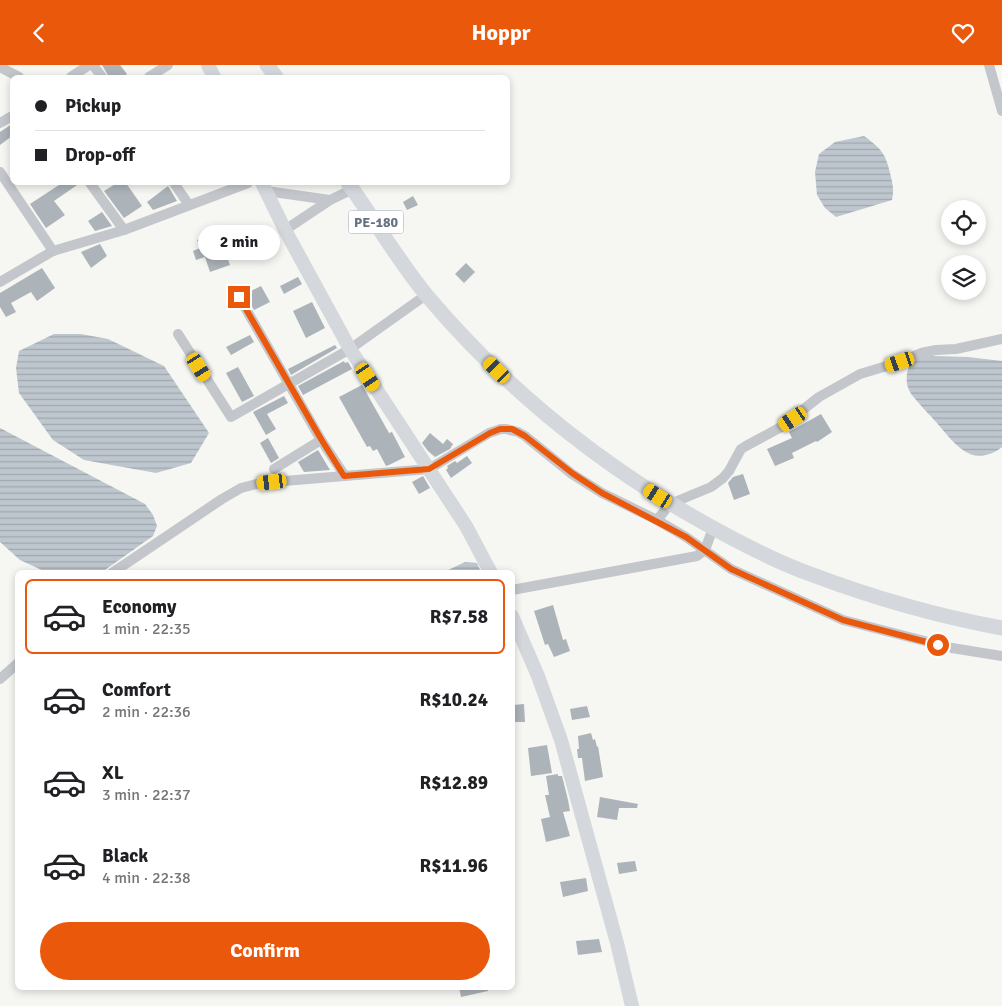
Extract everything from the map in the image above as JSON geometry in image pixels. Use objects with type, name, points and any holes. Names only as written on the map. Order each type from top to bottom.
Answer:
[{"type":"main road","name":"PE-180","points":[[351,186],[426,295],[506,379],[564,430],[619,471],[670,504],[713,528],[749,547],[811,575],[865,594],[1002,628]]},
{"type":"street","points":[[74,75],[89,65]]},
{"type":"street","points":[[152,75],[168,65]]},
{"type":"street","points":[[988,65],[1002,111]]},
{"type":"street","points":[[0,67],[15,75]]},
{"type":"street","points":[[0,172],[53,251]]},
{"type":"street","points":[[91,185],[124,230]]},
{"type":"street","points":[[175,185],[189,205]]},
{"type":"street","points":[[0,283],[53,251],[124,230],[243,185]]},
{"type":"street","points":[[285,230],[351,186]]},
{"type":"street","points":[[264,187],[330,200]]},
{"type":"street","points":[[264,187],[285,230],[350,349],[466,526],[490,570]]},
{"type":"street","points":[[178,334],[231,417],[350,349],[426,295]]},
{"type":"street","points":[[239,297],[344,476]]},
{"type":"street","points":[[657,520],[670,504],[711,487],[729,471],[736,457],[746,445],[781,427],[819,397],[860,374],[900,362],[921,353],[956,349],[1002,339]]},
{"type":"street","points":[[116,570],[222,499],[242,488],[260,483],[285,480],[429,469],[490,433],[500,429],[512,429],[525,436],[572,473],[595,488],[686,537],[731,569],[843,620],[952,648],[1002,656]]},
{"type":"street","points":[[274,469],[321,439]]},
{"type":"street","points":[[515,589],[697,556],[705,550],[713,528]]},
{"type":"street","points":[[515,623],[538,676],[561,740],[617,943],[632,1006]]},
{"type":"street","points":[[0,679],[15,666]]},
{"type":"shaded area","points":[[864,136],[885,157],[892,183],[892,200],[836,217],[825,208],[817,195],[815,172],[819,154],[835,142]]},
{"type":"shaded area","points":[[54,334],[81,334],[108,339],[164,366],[209,433],[191,463],[156,473],[84,460],[53,440],[19,393],[16,368],[19,351]]},
{"type":"shaded area","points":[[931,356],[968,357],[1002,361],[1002,447],[983,455],[965,452],[917,401],[908,387],[908,371],[913,361]]},
{"type":"shaded area","points":[[0,428],[145,504],[153,515],[157,526],[153,536],[105,570],[42,570],[20,560],[0,542]]},
{"type":"shaded area","points":[[465,562],[477,563],[480,570],[448,570]]},
{"type":"building","points":[[102,65],[120,65],[127,74],[126,75],[108,75]]},
{"type":"building","points":[[10,125],[10,138],[0,145],[0,132]]},
{"type":"building","points":[[59,185],[77,185],[54,201],[65,215],[46,228],[30,204]]},
{"type":"building","points":[[114,185],[127,185],[142,206],[124,218],[104,191]]},
{"type":"building","points":[[168,186],[177,201],[153,210],[147,202]]},
{"type":"building","points":[[413,196],[418,205],[407,210],[403,202]]},
{"type":"building","points":[[102,212],[112,226],[95,231],[88,221]]},
{"type":"building","points":[[219,233],[230,265],[210,272],[205,257],[196,260],[193,251],[200,248],[197,240]]},
{"type":"building","points":[[100,244],[107,256],[91,268],[81,252]]},
{"type":"building","points":[[466,263],[475,272],[464,283],[455,274]]},
{"type":"building","points":[[42,268],[55,288],[37,301],[31,292],[11,303],[16,312],[6,317],[0,307],[0,293]]},
{"type":"building","points":[[298,277],[302,284],[284,294],[280,286]]},
{"type":"building","points":[[261,286],[270,302],[254,310],[245,294]]},
{"type":"building","points":[[312,302],[325,328],[306,338],[293,311]]},
{"type":"building","points":[[250,335],[254,342],[231,355],[226,347]]},
{"type":"building","points":[[335,345],[337,348],[291,375],[288,369]]},
{"type":"building","points":[[344,361],[345,363],[348,362],[352,369],[303,395],[298,386]]},
{"type":"building","points":[[238,367],[254,396],[242,402],[226,373]]},
{"type":"building","points":[[362,385],[389,433],[392,432],[405,457],[386,466],[377,449],[373,451],[370,446],[367,447],[339,397]]},
{"type":"building","points":[[284,396],[288,403],[267,414],[276,429],[266,435],[253,412]]},
{"type":"building","points":[[821,414],[832,432],[817,442],[792,453],[794,458],[775,466],[767,449],[792,438],[789,432]]},
{"type":"building","points":[[430,433],[443,444],[447,439],[453,444],[450,449],[435,457],[422,443]]},
{"type":"building","points":[[268,438],[279,458],[271,463],[260,443]]},
{"type":"building","points":[[318,450],[330,470],[304,472],[298,462]]},
{"type":"building","points":[[467,456],[472,463],[451,478],[446,470],[447,466],[455,461],[457,463]]},
{"type":"building","points":[[743,474],[750,494],[734,500],[728,483],[733,477]]},
{"type":"building","points":[[423,476],[430,488],[419,494],[412,482]]},
{"type":"building","points":[[553,605],[563,640],[566,639],[570,651],[554,657],[548,644],[545,645],[534,611]]},
{"type":"building","points":[[524,704],[525,722],[515,722],[515,705]]},
{"type":"building","points":[[587,706],[590,717],[572,720],[570,709]]},
{"type":"building","points":[[591,733],[593,740],[595,739],[598,746],[603,777],[585,781],[582,758],[578,758],[578,736]]},
{"type":"building","points":[[547,745],[552,773],[531,776],[528,748]]},
{"type":"building","points":[[558,774],[558,776],[562,776],[568,800],[570,811],[563,812],[570,836],[546,842],[541,819],[550,817],[545,795],[549,795],[546,776]]},
{"type":"building","points":[[600,797],[638,804],[637,808],[619,808],[617,820],[597,817]]},
{"type":"building","points":[[635,861],[637,871],[619,874],[617,863]]},
{"type":"building","points":[[586,878],[588,891],[563,897],[560,882]]},
{"type":"building","points":[[599,939],[602,952],[578,955],[576,941]]},
{"type":"building","points":[[460,990],[488,990],[488,991],[461,997]]},
{"type":"route","points":[[239,297],[344,476],[429,469],[490,433],[500,429],[512,429],[525,436],[572,473],[602,493],[657,520],[686,537],[731,569],[843,620],[938,645]]}]
